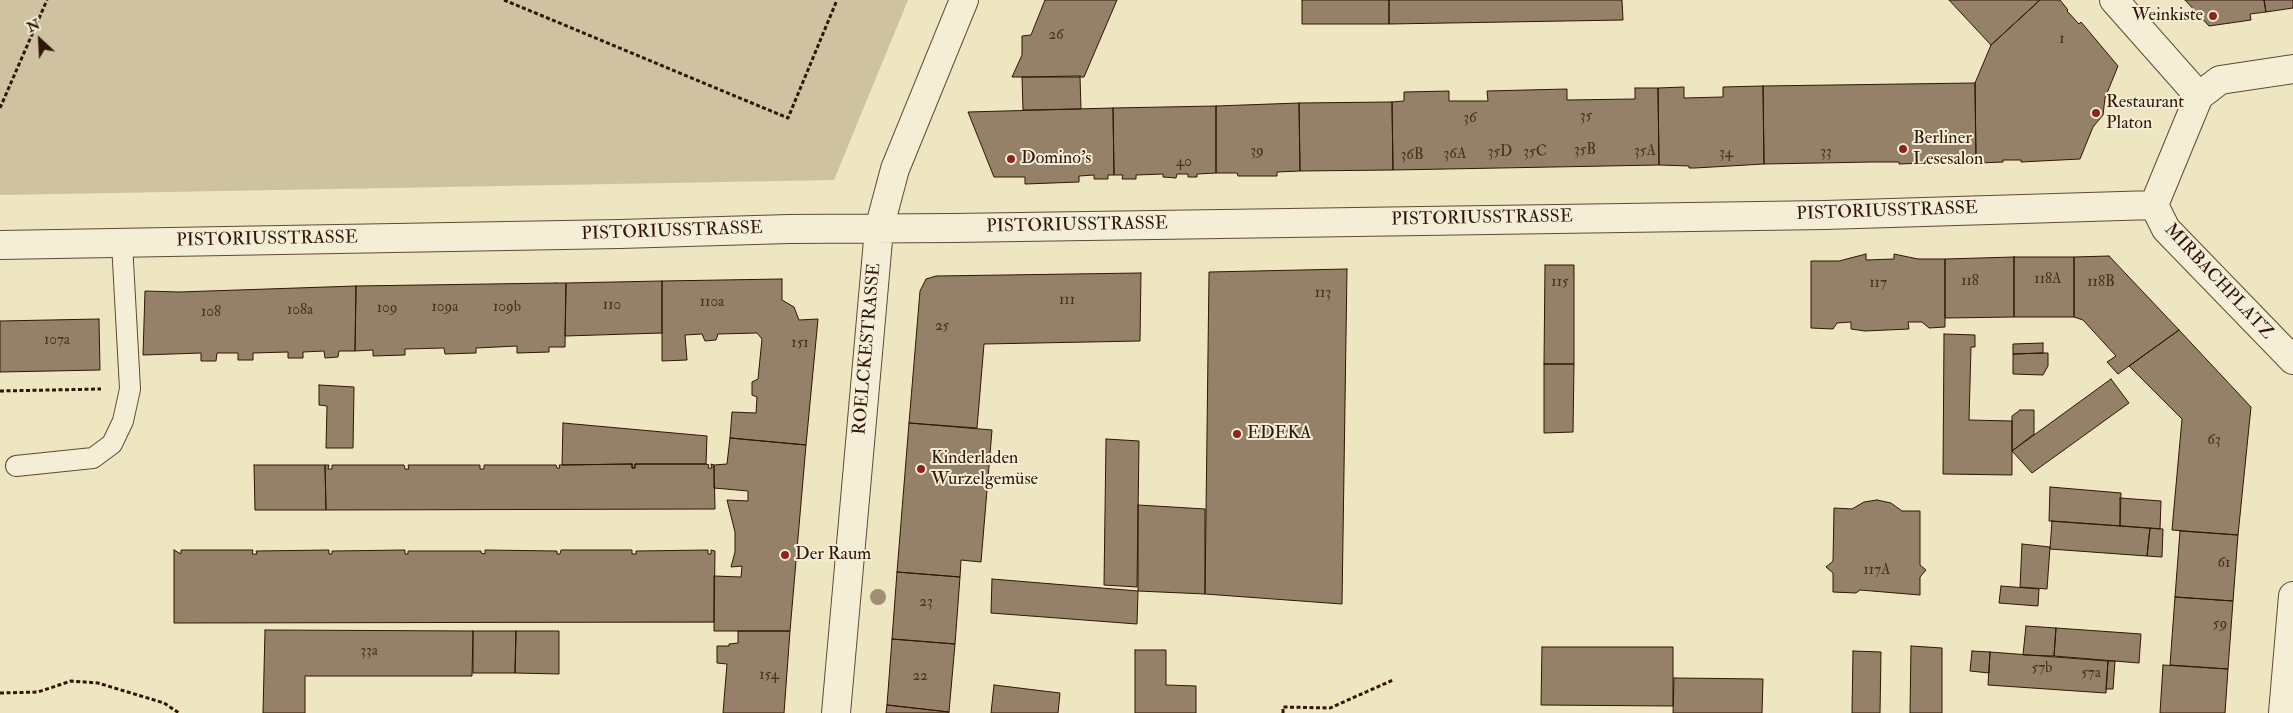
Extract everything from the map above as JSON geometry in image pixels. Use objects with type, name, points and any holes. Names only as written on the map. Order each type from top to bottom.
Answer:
[{"type":"street","name":"ROELCKESTRASSE","points":[[836,713],[879,229],[896,169],[964,0]]},
{"type":"street","points":[[2114,0],[2199,96],[2220,80],[2293,69]]},
{"type":"street","name":"MIRBACHPLATZ","points":[[2199,96],[2154,205],[2166,229],[2293,360]]},
{"type":"street","name":"PISTORIUSSTRASSE","points":[[0,245],[789,229],[1834,214],[2154,205]]},
{"type":"street","points":[[2283,713],[2293,596]]},
{"type":"lane","points":[[16,466],[93,458],[112,444],[123,421],[130,389],[122,243]]},
{"type":"path","points":[[0,108],[47,0]]},
{"type":"path","points":[[504,0],[788,118],[836,0]]},
{"type":"path","points":[[0,391],[130,389]]},
{"type":"path","points":[[1282,713],[1283,707],[1330,708],[1393,680]]},
{"type":"path","points":[[0,693],[38,692],[71,681],[98,683],[164,703],[179,713]]},
{"type":"shaded area","points":[[0,0],[908,0],[834,180],[0,195]]},
{"type":"building","points":[[1045,0],[1117,0],[1084,77],[1012,77],[1022,55],[1022,36],[1031,35]]},
{"type":"building","points":[[1302,0],[1389,0],[1389,24],[1302,24]]},
{"type":"building","points":[[1389,0],[1622,0],[1623,20],[1389,24]]},
{"type":"building","points":[[1949,0],[2040,0],[1991,45]]},
{"type":"building","points":[[2040,0],[2060,0],[2067,11],[2079,24],[2081,22],[2118,66],[2105,98],[2103,115],[2093,127],[2080,159],[2021,162],[2021,160],[2003,160],[2003,162],[1980,163],[1980,161],[1976,161],[1975,83],[1991,45]]},
{"type":"building","points":[[2185,0],[2264,0],[2266,12],[2250,14],[2251,20],[2209,26]]},
{"type":"building","points":[[2264,0],[2293,0],[2293,8],[2266,12]]},
{"type":"building","points":[[1080,76],[1081,109],[1023,110],[1022,77]]},
{"type":"building","points":[[1975,83],[1976,161],[1899,164],[1899,162],[1872,162],[1764,164],[1763,86]]},
{"type":"building","points":[[1763,86],[1764,164],[1695,168],[1659,165],[1658,88],[1684,87],[1684,98],[1723,97],[1723,87]]},
{"type":"building","points":[[1635,88],[1658,88],[1659,165],[1393,170],[1392,102],[1404,101],[1404,92],[1449,91],[1449,101],[1488,101],[1487,91],[1567,89],[1567,100],[1635,99]]},
{"type":"building","points":[[1392,102],[1393,170],[1300,171],[1299,103]]},
{"type":"building","points":[[1299,103],[1300,171],[1277,172],[1277,176],[1238,176],[1237,173],[1216,173],[1216,106]]},
{"type":"building","points":[[1216,106],[1216,173],[1197,174],[1197,177],[1188,177],[1188,174],[1177,174],[1176,178],[1163,177],[1163,174],[1136,175],[1136,179],[1122,179],[1123,175],[1114,175],[1113,108]]},
{"type":"building","points":[[1113,108],[1114,175],[1108,175],[1108,179],[1094,179],[1094,175],[1079,176],[1079,182],[1025,184],[1025,177],[994,177],[968,112]]},
{"type":"building","points":[[1866,254],[1866,260],[1894,259],[1894,254],[1918,259],[1945,259],[1945,327],[1929,328],[1922,322],[1908,322],[1909,329],[1865,331],[1851,329],[1851,322],[1837,323],[1833,329],[1811,328],[1811,261],[1839,261]]},
{"type":"building","points":[[2109,256],[2179,330],[2118,374],[2107,362],[2116,356],[2083,320],[2074,317],[2074,257]]},
{"type":"building","points":[[2014,257],[2014,317],[1945,318],[1945,259]]},
{"type":"building","points":[[2014,257],[2074,257],[2074,317],[2014,317]]},
{"type":"building","points":[[1545,265],[1574,265],[1574,364],[1544,364]]},
{"type":"building","points":[[1347,269],[1342,604],[1205,594],[1209,272]]},
{"type":"building","points":[[1141,273],[1140,341],[984,344],[977,428],[909,423],[920,291],[926,279],[936,276]]},
{"type":"building","points":[[782,279],[782,300],[794,307],[799,320],[818,319],[806,445],[730,438],[732,412],[756,413],[757,397],[752,395],[752,382],[758,379],[762,339],[757,333],[718,334],[716,340],[705,341],[702,334],[685,335],[687,360],[662,361],[662,281]]},
{"type":"building","points":[[662,281],[662,333],[565,336],[566,283]]},
{"type":"building","points":[[566,283],[565,347],[549,347],[549,352],[517,353],[517,346],[476,348],[476,353],[445,354],[444,348],[405,349],[405,355],[373,356],[373,350],[355,351],[356,286]]},
{"type":"building","points":[[356,286],[355,351],[339,351],[338,357],[325,358],[324,351],[303,352],[303,358],[288,358],[288,352],[253,353],[253,360],[238,360],[238,353],[217,353],[216,361],[201,361],[201,353],[143,355],[145,291],[179,292]]},
{"type":"building","points":[[99,319],[100,370],[0,372],[0,321]]},
{"type":"building","points":[[2179,330],[2251,407],[2238,535],[2172,530],[2182,419],[2129,366]]},
{"type":"building","points":[[1944,334],[1975,335],[1975,347],[1971,347],[1969,420],[2012,421],[2012,475],[1943,474]]},
{"type":"building","points":[[2043,343],[2043,353],[2013,354],[2013,344]]},
{"type":"building","points":[[2048,353],[2048,366],[2043,375],[2013,374],[2013,354]]},
{"type":"building","points":[[1544,364],[1574,364],[1573,432],[1544,433]]},
{"type":"building","points":[[2111,379],[2129,403],[2032,473],[2012,451]]},
{"type":"building","points":[[319,385],[354,387],[353,448],[326,448],[327,406],[319,405]]},
{"type":"building","points":[[2020,410],[2034,410],[2034,434],[2012,451],[2012,416]]},
{"type":"building","points":[[563,423],[707,436],[706,464],[635,464],[635,468],[632,468],[632,464],[562,465]]},
{"type":"building","points":[[909,423],[992,430],[981,562],[961,560],[960,577],[897,572]]},
{"type":"building","points":[[730,438],[806,445],[790,631],[714,631],[714,576],[741,577],[742,566],[731,567],[735,552],[735,532],[727,500],[748,501],[748,491],[714,488],[714,465],[727,464]]},
{"type":"building","points":[[1106,439],[1139,441],[1137,587],[1104,585]]},
{"type":"building","points":[[632,464],[632,468],[635,468],[635,464],[706,464],[709,465],[708,468],[712,468],[711,464],[714,465],[715,509],[326,510],[325,465],[329,465],[328,469],[332,469],[332,465],[404,465],[405,469],[409,469],[408,465],[480,465],[480,469],[484,469],[484,465],[556,465],[557,468],[560,468],[559,465]]},
{"type":"building","points":[[254,465],[325,465],[326,510],[255,510]]},
{"type":"building","points":[[2050,487],[2121,493],[2120,526],[2049,521]]},
{"type":"building","points":[[2120,498],[2161,501],[2160,529],[2120,526]]},
{"type":"building","points":[[1877,500],[1891,503],[1902,511],[1920,511],[1920,565],[1926,570],[1920,577],[1920,595],[1860,590],[1856,593],[1833,592],[1833,573],[1826,567],[1833,561],[1834,508],[1852,509],[1864,502]]},
{"type":"building","points":[[1138,505],[1205,509],[1205,594],[1138,591]]},
{"type":"building","points":[[2052,521],[2150,528],[2147,556],[2050,549]]},
{"type":"building","points":[[2150,528],[2163,529],[2162,557],[2147,556]]},
{"type":"building","points":[[2180,531],[2238,535],[2233,601],[2175,597]]},
{"type":"building","points":[[2022,544],[2050,547],[2047,589],[2020,587]]},
{"type":"building","points":[[174,550],[181,554],[181,550],[253,550],[252,554],[257,554],[256,551],[329,550],[329,554],[332,554],[332,551],[405,550],[405,554],[408,554],[408,551],[481,551],[481,553],[485,554],[485,550],[557,551],[557,554],[560,554],[561,550],[632,550],[632,554],[636,554],[636,551],[708,550],[708,554],[711,554],[711,550],[715,551],[714,622],[174,623]]},
{"type":"building","points":[[897,572],[960,577],[955,644],[892,639]]},
{"type":"building","points":[[992,579],[1138,591],[1137,624],[991,613]]},
{"type":"building","points":[[2001,586],[2039,589],[2038,606],[1999,603]]},
{"type":"building","points":[[2175,597],[2233,601],[2228,669],[2170,665]]},
{"type":"building","points":[[2026,626],[2056,628],[2054,656],[2023,655]]},
{"type":"building","points":[[2056,628],[2141,634],[2139,663],[2054,656]]},
{"type":"building","points":[[265,630],[473,631],[472,676],[305,676],[305,713],[263,713]]},
{"type":"building","points":[[473,631],[516,631],[515,673],[473,673]]},
{"type":"building","points":[[516,631],[559,631],[559,674],[515,673]]},
{"type":"building","points":[[738,631],[790,631],[784,713],[723,713],[727,664],[717,663],[717,646],[729,646],[729,644],[738,643]]},
{"type":"building","points":[[892,639],[955,644],[949,712],[887,705]]},
{"type":"building","points":[[1911,646],[1942,648],[1942,713],[1910,713]]},
{"type":"building","points":[[1542,647],[1673,647],[1673,706],[1541,705]]},
{"type":"building","points":[[1135,650],[1166,650],[1166,685],[1196,686],[1196,713],[1135,713]]},
{"type":"building","points":[[1853,651],[1881,652],[1880,713],[1852,713]]},
{"type":"building","points":[[1972,651],[1990,652],[1989,673],[1970,671]]},
{"type":"building","points":[[1990,652],[2108,661],[2106,693],[1988,685]]},
{"type":"building","points":[[2108,661],[2115,661],[2113,689],[2106,689]]},
{"type":"building","points":[[2163,665],[2228,669],[2225,713],[2160,713]]},
{"type":"building","points":[[1674,678],[1763,679],[1762,713],[1673,713]]},
{"type":"building","points":[[994,685],[1060,693],[1058,713],[991,713]]},
{"type":"building","points":[[887,705],[949,712],[949,713],[886,713]]},
{"type":"place","name":"Weinkiste","points":[[2213,16]]},
{"type":"place","name":"Restaurant Platon","points":[[2096,113]]},
{"type":"place","name":"Berliner Lesesalon","points":[[1903,149]]},
{"type":"place","name":"Domino's","points":[[1011,159]]},
{"type":"place","name":"EDEKA","points":[[1237,434]]},
{"type":"place","name":"Kinderladen Wurzelgemüse","points":[[921,469]]},
{"type":"place","name":"Der Raum","points":[[785,555]]}]
